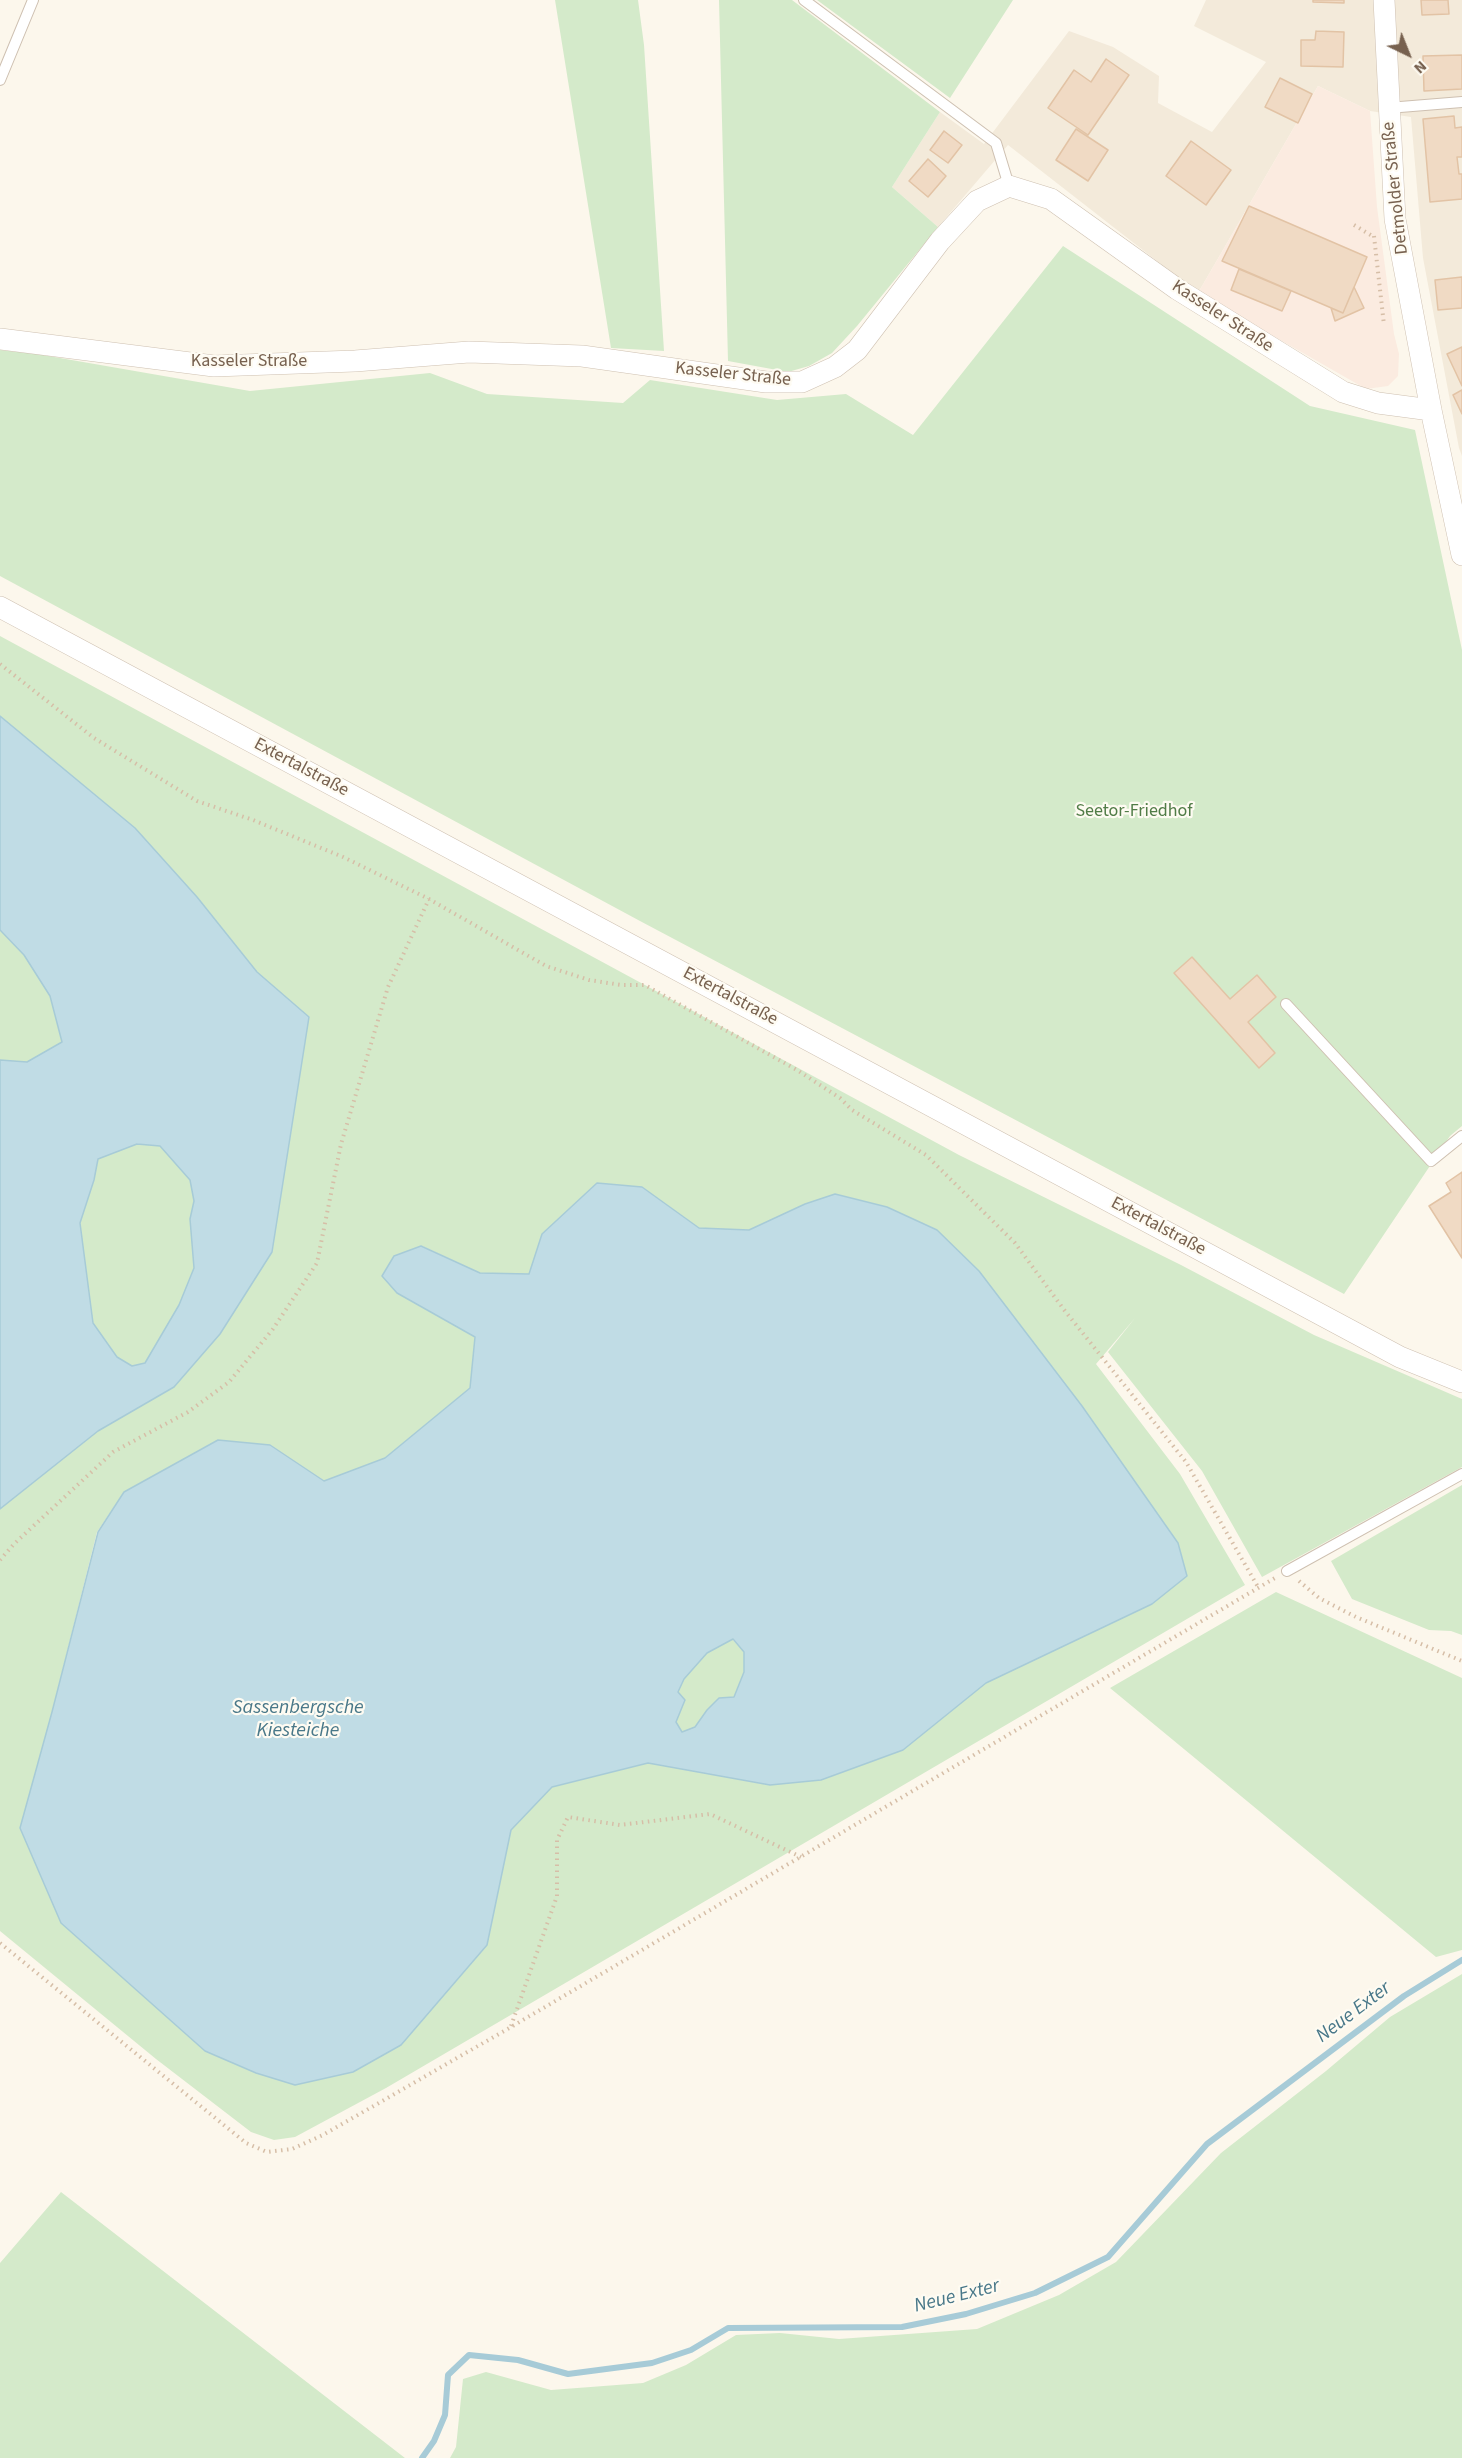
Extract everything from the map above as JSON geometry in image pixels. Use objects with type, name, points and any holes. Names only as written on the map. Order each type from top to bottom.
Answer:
[{"type":"street","name":"Detmolder Straße","points":[[1384,0],[1395,219],[1431,410],[1462,555]]},
{"type":"street","name":"Kasseler Straße","points":[[0,339],[214,366],[355,361],[469,352],[582,356],[766,382],[802,382],[835,367],[857,350],[940,241],[977,201],[1009,186],[1051,199],[1177,289],[1343,392],[1378,403],[1431,410]]},
{"type":"street","name":"Extertalstraße","points":[[0,607],[1400,1357],[1462,1382]]},
{"type":"lane","points":[[0,80],[33,0]]},
{"type":"lane","points":[[804,0],[996,143],[1009,186]]},
{"type":"lane","points":[[1388,108],[1462,102]]},
{"type":"lane","points":[[1286,1004],[1431,1161],[1462,1136]]},
{"type":"lane","points":[[1287,1571],[1462,1474]]},
{"type":"path","points":[[1374,236],[1384,325]]},
{"type":"path","points":[[0,664],[94,738],[197,801],[253,820],[343,857],[429,899],[546,966],[590,980],[621,985],[645,985],[797,1070],[840,1098],[852,1110],[926,1155],[1015,1243],[1065,1311],[1186,1462],[1258,1587]]},
{"type":"path","points":[[0,1560],[14,1544],[113,1452],[188,1412],[229,1382],[273,1329],[316,1263],[341,1144],[388,987],[429,899]]},
{"type":"path","points":[[0,1943],[246,2143],[267,2152],[292,2149],[323,2135],[802,1858],[1287,1571],[1319,1598],[1356,1617],[1462,1661]]},
{"type":"path","points":[[511,2027],[557,1896],[557,1840],[568,1817],[620,1825],[710,1814],[802,1858]]},
{"type":"shaded area","points":[[1206,0],[1462,0],[1462,456],[1423,258],[1411,117],[1370,111],[1318,86],[1198,293],[1008,145],[938,227],[892,187],[940,112],[984,144],[1069,31],[1113,47],[1159,76],[1158,103],[1212,132],[1266,62],[1194,26]]},
{"type":"shaded area","points":[[1318,86],[1370,111],[1377,207],[1394,334],[1399,354],[1398,376],[1388,386],[1366,389],[1198,293]]},
{"type":"green space","points":[[555,0],[638,0],[644,45],[664,351],[611,348]]},
{"type":"green space","points":[[719,0],[792,0],[940,112],[892,187],[938,227],[832,353],[809,366],[788,372],[728,361]]},
{"type":"green space","points":[[817,0],[1013,0],[950,98]]},
{"type":"green space","name":"Seetor-Friedhof","points":[[1063,246],[1310,406],[1415,430],[1462,650],[1462,1126],[1450,1136],[1344,1294],[640,921],[0,576],[0,350],[37,354],[250,391],[430,373],[487,394],[623,403],[650,380],[777,400],[846,394],[913,435]]},
{"type":"green space","points":[[0,636],[959,1155],[1181,1265],[1314,1335],[1462,1399],[1462,1467],[1262,1577],[1202,1471],[1108,1352],[1135,1318],[1096,1364],[1180,1474],[1245,1585],[386,2088],[295,2137],[274,2140],[251,2132],[156,2059],[0,1931],[0,1509],[98,1431],[174,1387],[309,1017],[257,972],[197,897],[42,751],[0,716]],"holes":[[[642,1187],[699,1228],[749,1230],[805,1204],[937,1230],[979,1271],[1082,1406],[1178,1543],[1186,1576],[1152,1604],[986,1683],[903,1750],[769,1785],[648,1763],[552,1787],[511,1830],[487,1945],[401,2045],[353,2072],[205,2051],[62,1923],[20,1828],[97,1532],[124,1492],[270,1445],[324,1481],[385,1458],[470,1388],[475,1336],[397,1293],[422,1246],[480,1273],[529,1274],[542,1234]]]},
{"type":"green space","points":[[0,930],[24,955],[50,996],[62,1042],[27,1062],[0,1060]]},
{"type":"green space","points":[[137,1144],[160,1146],[190,1180],[194,1201],[190,1219],[194,1268],[179,1305],[145,1363],[132,1366],[117,1357],[93,1323],[80,1223],[94,1180],[98,1159]]},
{"type":"green space","points":[[1462,1485],[1462,1635],[1451,1631],[1429,1630],[1352,1599],[1331,1561]]},
{"type":"green space","points":[[1276,1592],[1462,1678],[1462,1950],[1436,1957],[1110,1688]]},
{"type":"green space","points":[[732,1639],[744,1652],[744,1672],[734,1697],[707,1710],[695,1727],[682,1732],[676,1722],[685,1700],[678,1692],[684,1678],[707,1653]]},
{"type":"green space","points":[[1462,1974],[1462,2458],[450,2458],[456,2447],[463,2379],[486,2372],[551,2390],[643,2383],[686,2365],[736,2335],[780,2333],[839,2339],[977,2329],[1059,2295],[1116,2262],[1221,2153],[1326,2071],[1390,2017]]},
{"type":"green space","points":[[61,2192],[405,2458],[0,2458],[0,2263]]},
{"type":"water","points":[[0,716],[135,828],[197,897],[257,972],[309,1017],[272,1252],[220,1334],[174,1387],[98,1431],[0,1509],[0,1060],[27,1062],[62,1042],[50,996],[24,955],[0,930]],"holes":[[[137,1144],[160,1146],[190,1180],[194,1201],[190,1219],[194,1268],[179,1305],[145,1363],[132,1366],[117,1357],[93,1323],[80,1223],[94,1180],[98,1159]]]},
{"type":"water","name":"Sassenbergsche Kiesteiche","points":[[597,1183],[642,1187],[699,1228],[749,1230],[805,1204],[835,1194],[887,1207],[937,1230],[979,1271],[1082,1406],[1178,1543],[1187,1576],[1152,1604],[986,1683],[903,1750],[821,1780],[770,1785],[648,1763],[552,1787],[511,1830],[487,1945],[401,2045],[353,2072],[295,2085],[256,2073],[205,2051],[61,1923],[20,1828],[98,1532],[124,1492],[218,1440],[270,1445],[324,1481],[385,1458],[470,1388],[475,1337],[397,1293],[382,1276],[394,1256],[421,1246],[480,1273],[529,1274],[542,1234]],"holes":[[[733,1639],[744,1652],[744,1672],[734,1697],[719,1698],[695,1727],[682,1732],[676,1722],[685,1700],[678,1692],[684,1679],[707,1653]]]},
{"type":"building","points":[[1313,0],[1344,0],[1344,3],[1313,2]]},
{"type":"building","points":[[1421,0],[1448,0],[1449,14],[1422,15]]},
{"type":"building","points":[[1316,31],[1344,32],[1343,67],[1301,66],[1301,40],[1315,40]]},
{"type":"building","points":[[1462,55],[1462,89],[1424,91],[1423,56]]},
{"type":"building","points":[[1106,59],[1129,75],[1088,135],[1048,108],[1074,70],[1091,82]]},
{"type":"building","points":[[1280,78],[1312,94],[1298,123],[1265,107]]},
{"type":"building","points":[[1454,116],[1455,128],[1462,127],[1462,157],[1457,157],[1459,174],[1462,174],[1462,199],[1430,202],[1423,119]]},
{"type":"building","points":[[1076,129],[1108,150],[1088,181],[1056,160]]},
{"type":"building","points":[[944,131],[962,145],[948,163],[930,150]]},
{"type":"building","points":[[1191,141],[1231,170],[1206,205],[1166,176]]},
{"type":"building","points":[[928,159],[946,176],[928,197],[909,181]]},
{"type":"building","points":[[1249,206],[1367,257],[1343,313],[1222,261]]},
{"type":"building","points":[[1239,269],[1291,291],[1282,311],[1231,290]]},
{"type":"building","points":[[1462,277],[1462,308],[1438,310],[1435,280]]},
{"type":"building","points":[[1354,287],[1364,308],[1335,321],[1331,308],[1343,313]]},
{"type":"building","points":[[1462,347],[1462,386],[1447,354]]},
{"type":"building","points":[[1462,390],[1462,414],[1453,395]]},
{"type":"building","points":[[1192,957],[1230,999],[1257,975],[1276,997],[1248,1022],[1275,1053],[1259,1068],[1174,973]]},
{"type":"building","points":[[1462,1172],[1462,1258],[1429,1206],[1451,1192],[1446,1183]]},
{"type":"waterway","name":"Neue Exter","points":[[422,2458],[434,2441],[445,2415],[448,2375],[469,2355],[518,2360],[568,2374],[652,2363],[691,2350],[728,2328],[902,2327],[966,2314],[1035,2293],[1108,2257],[1207,2144],[1404,1996],[1462,1960]]}]
